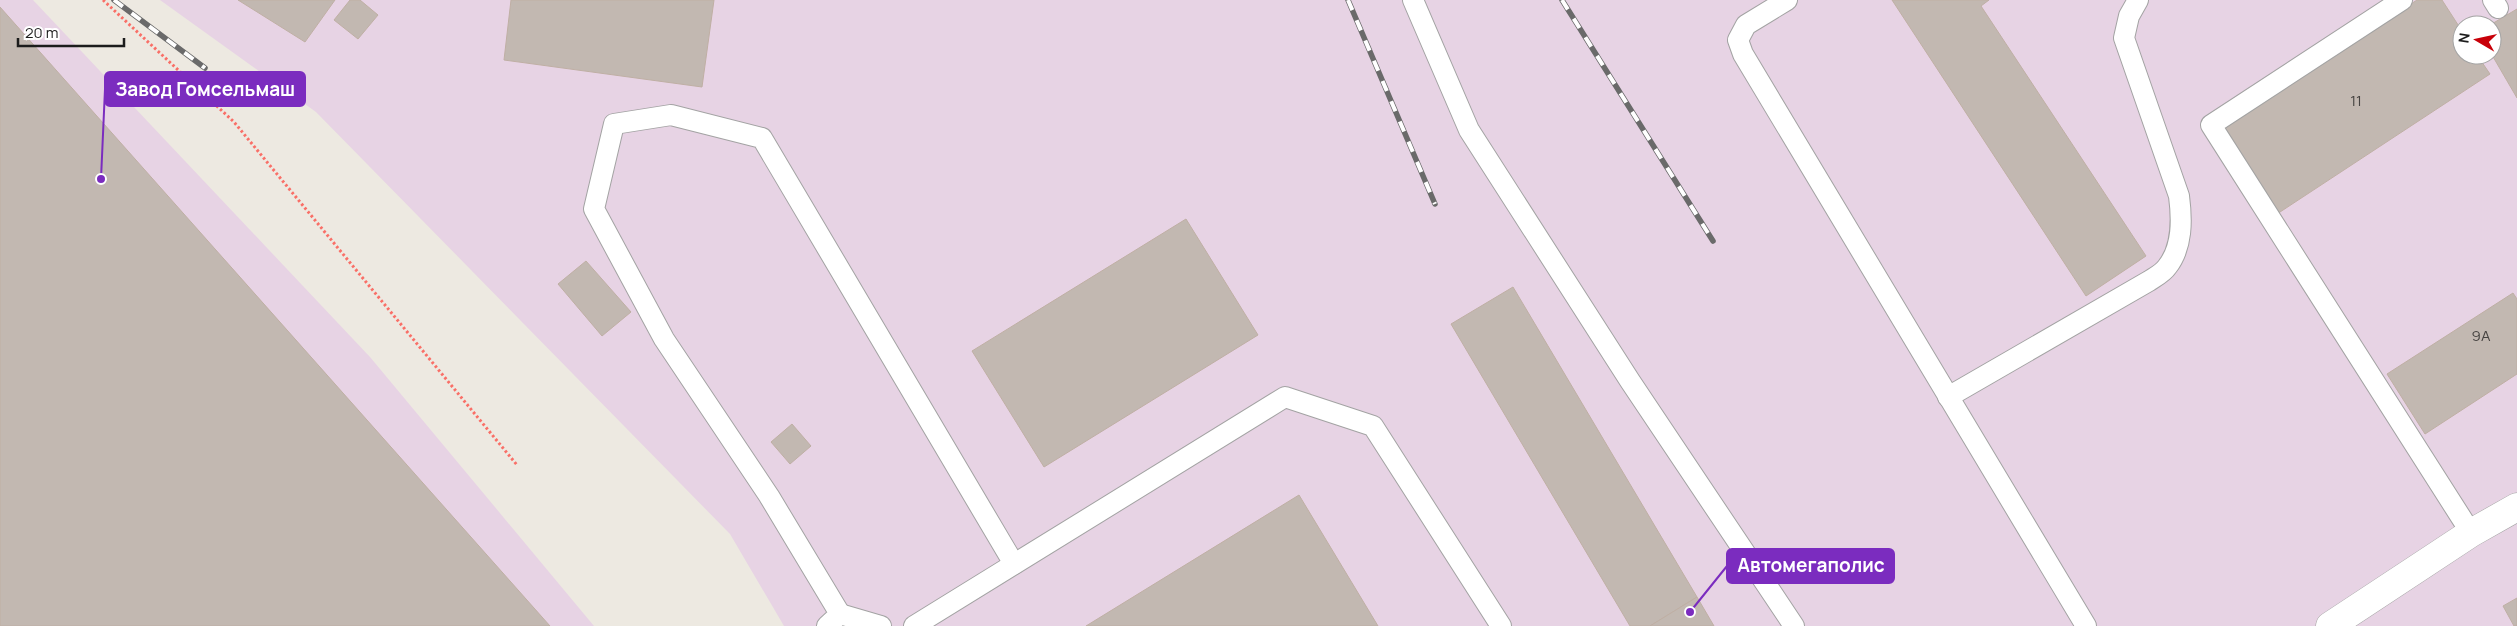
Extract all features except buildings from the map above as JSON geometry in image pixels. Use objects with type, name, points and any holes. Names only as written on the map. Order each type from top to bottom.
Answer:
[{"type":"street","points":[[2330,626],[2471,533],[2517,507]]},
{"type":"lane","points":[[1413,0],[1469,130],[1630,381],[1794,626]]},
{"type":"lane","points":[[1787,0],[1746,25],[1738,40],[1743,54],[2086,626]]},
{"type":"lane","points":[[1948,397],[2149,281],[2167,267],[2178,247],[2182,220],[2179,196],[2124,38],[2129,16],[2138,0]]},
{"type":"lane","points":[[2402,0],[2211,125],[2471,533]]},
{"type":"lane","points":[[881,626],[834,620],[769,496],[664,339],[594,208],[614,124],[671,115],[762,138],[1014,564]]},
{"type":"lane","points":[[914,626],[1285,397],[1373,426],[1501,626]]},
{"type":"path","points":[[103,0],[234,122],[517,465]]},
{"type":"shaded area","points":[[0,0],[33,0],[370,357],[594,626],[0,626]]},
{"type":"shaded area","points":[[160,0],[2517,0],[2517,626],[784,626],[730,534],[316,112]]},
{"type":"railway","points":[[114,0],[205,68]]},
{"type":"railway","points":[[1348,0],[1435,204]]},
{"type":"railway","points":[[1562,0],[1713,241]]},
{"type":"place","name":"Завод Гомсельмаш","points":[[101,179]]},
{"type":"place","name":"Автомегаполис","points":[[1690,612]]}]
